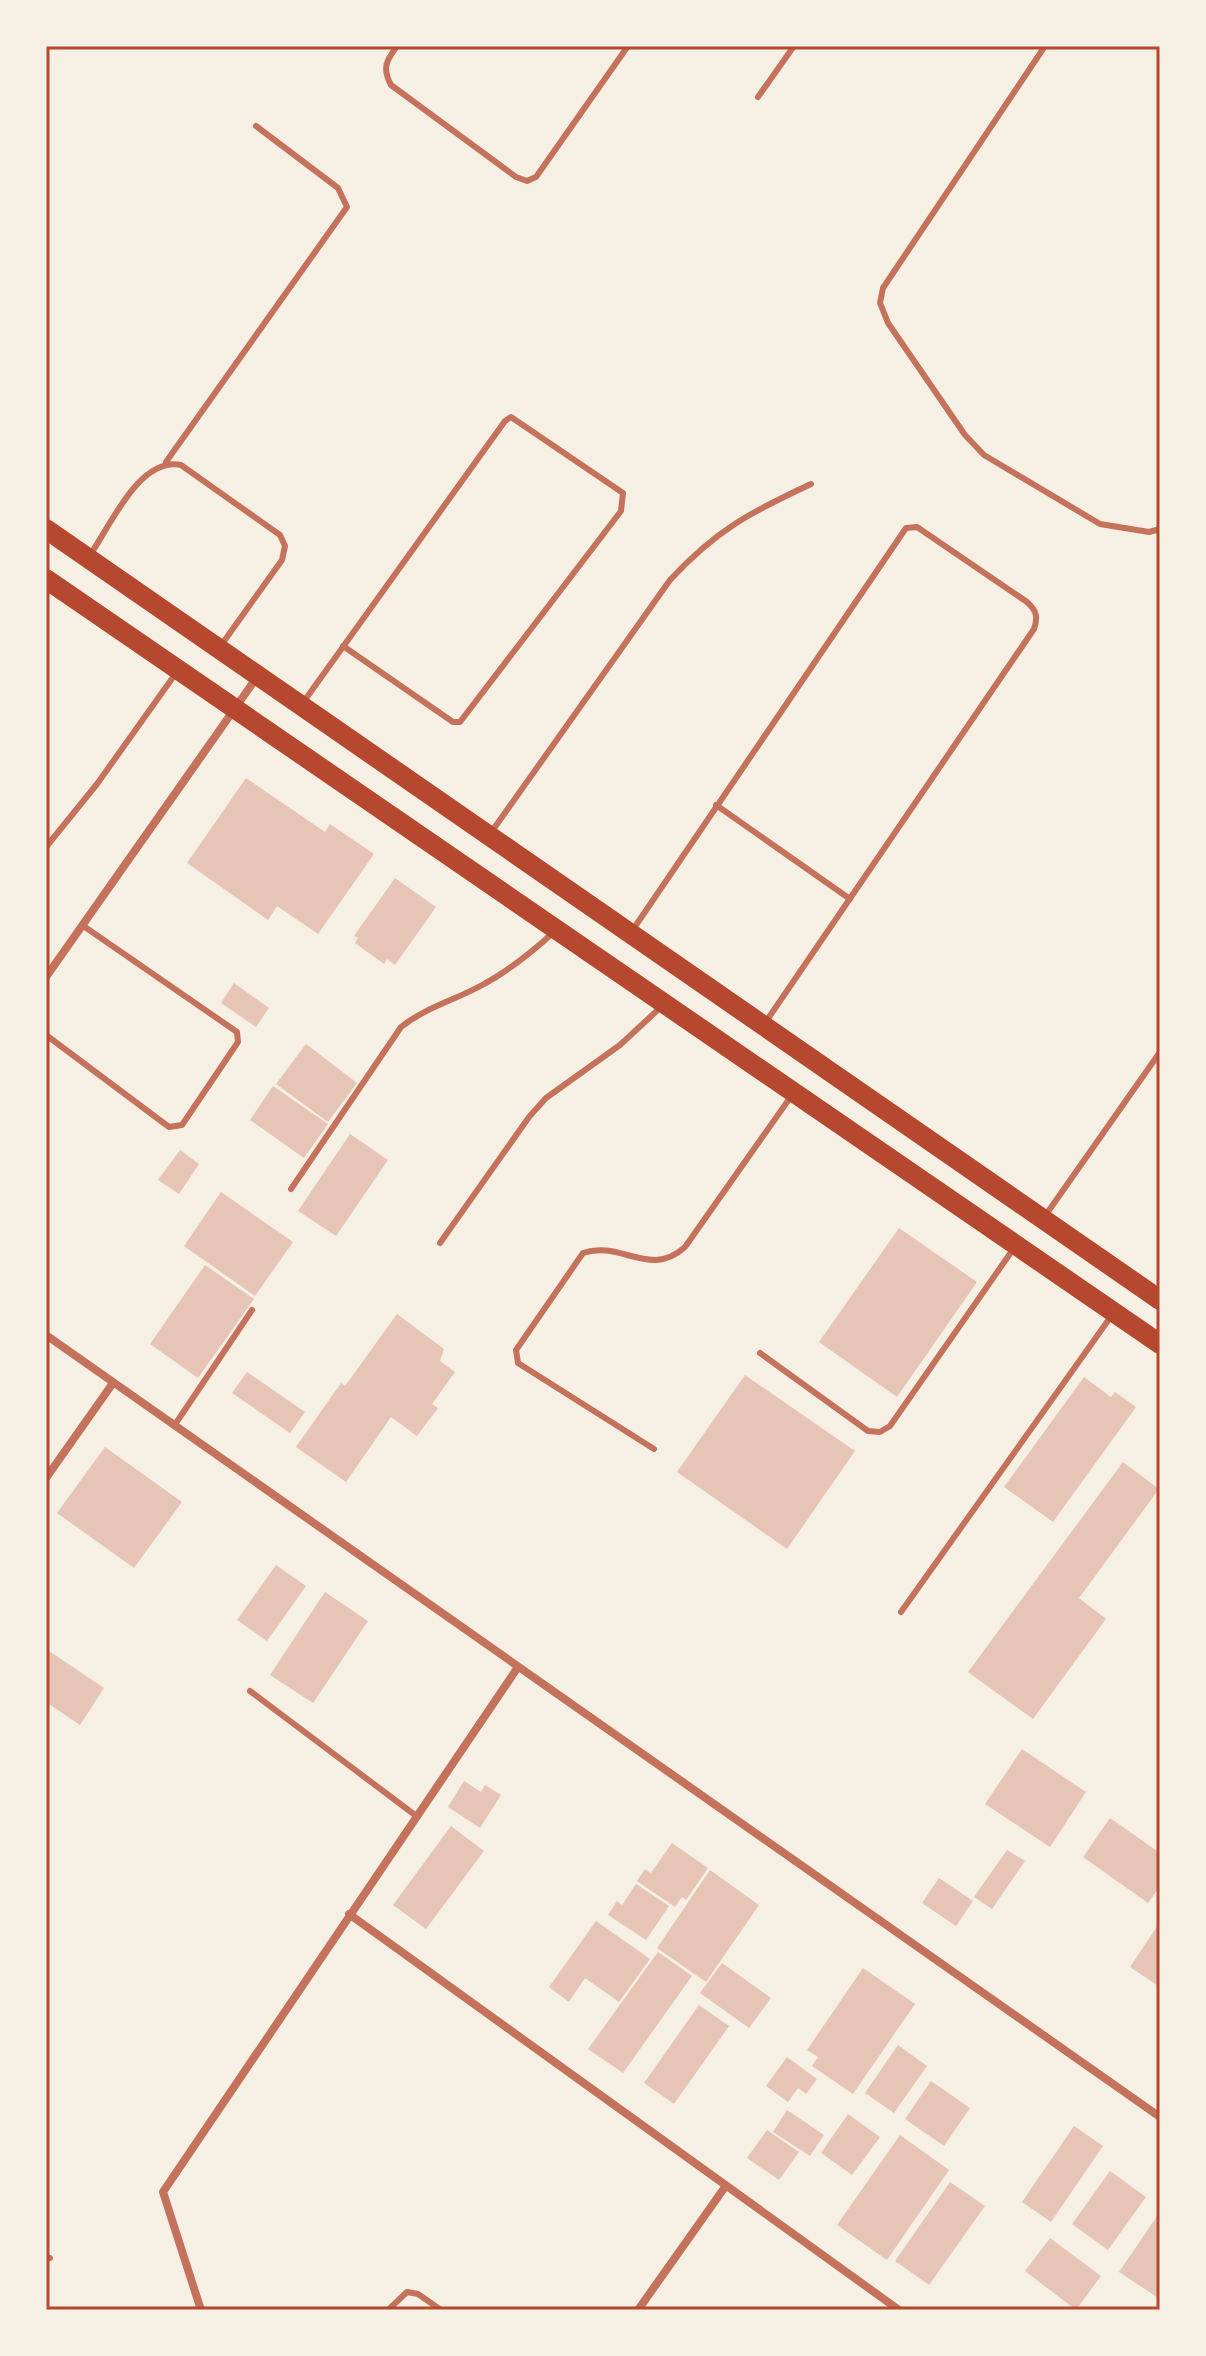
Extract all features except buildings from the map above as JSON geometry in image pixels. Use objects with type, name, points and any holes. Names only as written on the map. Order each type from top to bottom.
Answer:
[{"type":"highway","points":[[46,529],[1160,1300]]},
{"type":"highway","points":[[46,579],[1160,1344]]},
{"type":"street","points":[[46,977],[257,677]]},
{"type":"street","points":[[46,1335],[1160,2117]]},
{"type":"street","points":[[46,1478],[113,1383]]},
{"type":"street","points":[[201,2310],[163,2192],[415,1815],[518,1667]]},
{"type":"street","points":[[349,1914],[899,2310]]},
{"type":"street","points":[[638,2310],[725,2187]]},
{"type":"lane","points":[[397,46],[385,62],[385,74],[391,85],[516,177],[527,181],[536,177],[628,46]]},
{"type":"lane","points":[[758,97],[794,46]]},
{"type":"lane","points":[[1045,46],[883,288],[880,303],[896,336],[965,435],[984,455],[1100,524],[1149,532],[1160,529]]},
{"type":"lane","points":[[88,558],[135,488],[153,469],[166,462],[347,207],[338,188],[256,126]]},
{"type":"lane","points":[[300,707],[343,646],[511,417],[623,493],[621,511],[460,722],[453,722],[343,646]]},
{"type":"lane","points":[[166,462],[181,465],[268,526],[280,535],[285,546],[282,560],[218,650]]},
{"type":"lane","points":[[488,837],[670,580],[703,543],[750,512],[811,484]]},
{"type":"lane","points":[[630,935],[906,528],[917,527],[1027,602],[1038,619],[1034,629],[763,1026]]},
{"type":"lane","points":[[46,847],[97,784],[178,670]]},
{"type":"lane","points":[[716,805],[850,899]]},
{"type":"lane","points":[[46,1035],[169,1127],[182,1125],[238,1042],[237,1032],[82,925]]},
{"type":"lane","points":[[291,1189],[401,1027],[417,1014],[481,986],[516,965],[557,930]]},
{"type":"lane","points":[[440,1243],[529,1117],[546,1098],[620,1045],[664,1004]]},
{"type":"lane","points":[[1043,1219],[1160,1052]]},
{"type":"lane","points":[[654,1449],[518,1363],[516,1350],[583,1253],[598,1250],[661,1262],[672,1259],[685,1247],[794,1092]]},
{"type":"lane","points":[[760,1353],[868,1431],[880,1432],[890,1426],[1016,1245]]},
{"type":"lane","points":[[174,1426],[252,1310]]},
{"type":"lane","points":[[901,1612],[1114,1312]]},
{"type":"lane","points":[[250,1691],[415,1815]]},
{"type":"lane","points":[[388,2310],[407,2292],[418,2294],[441,2310]]}]
